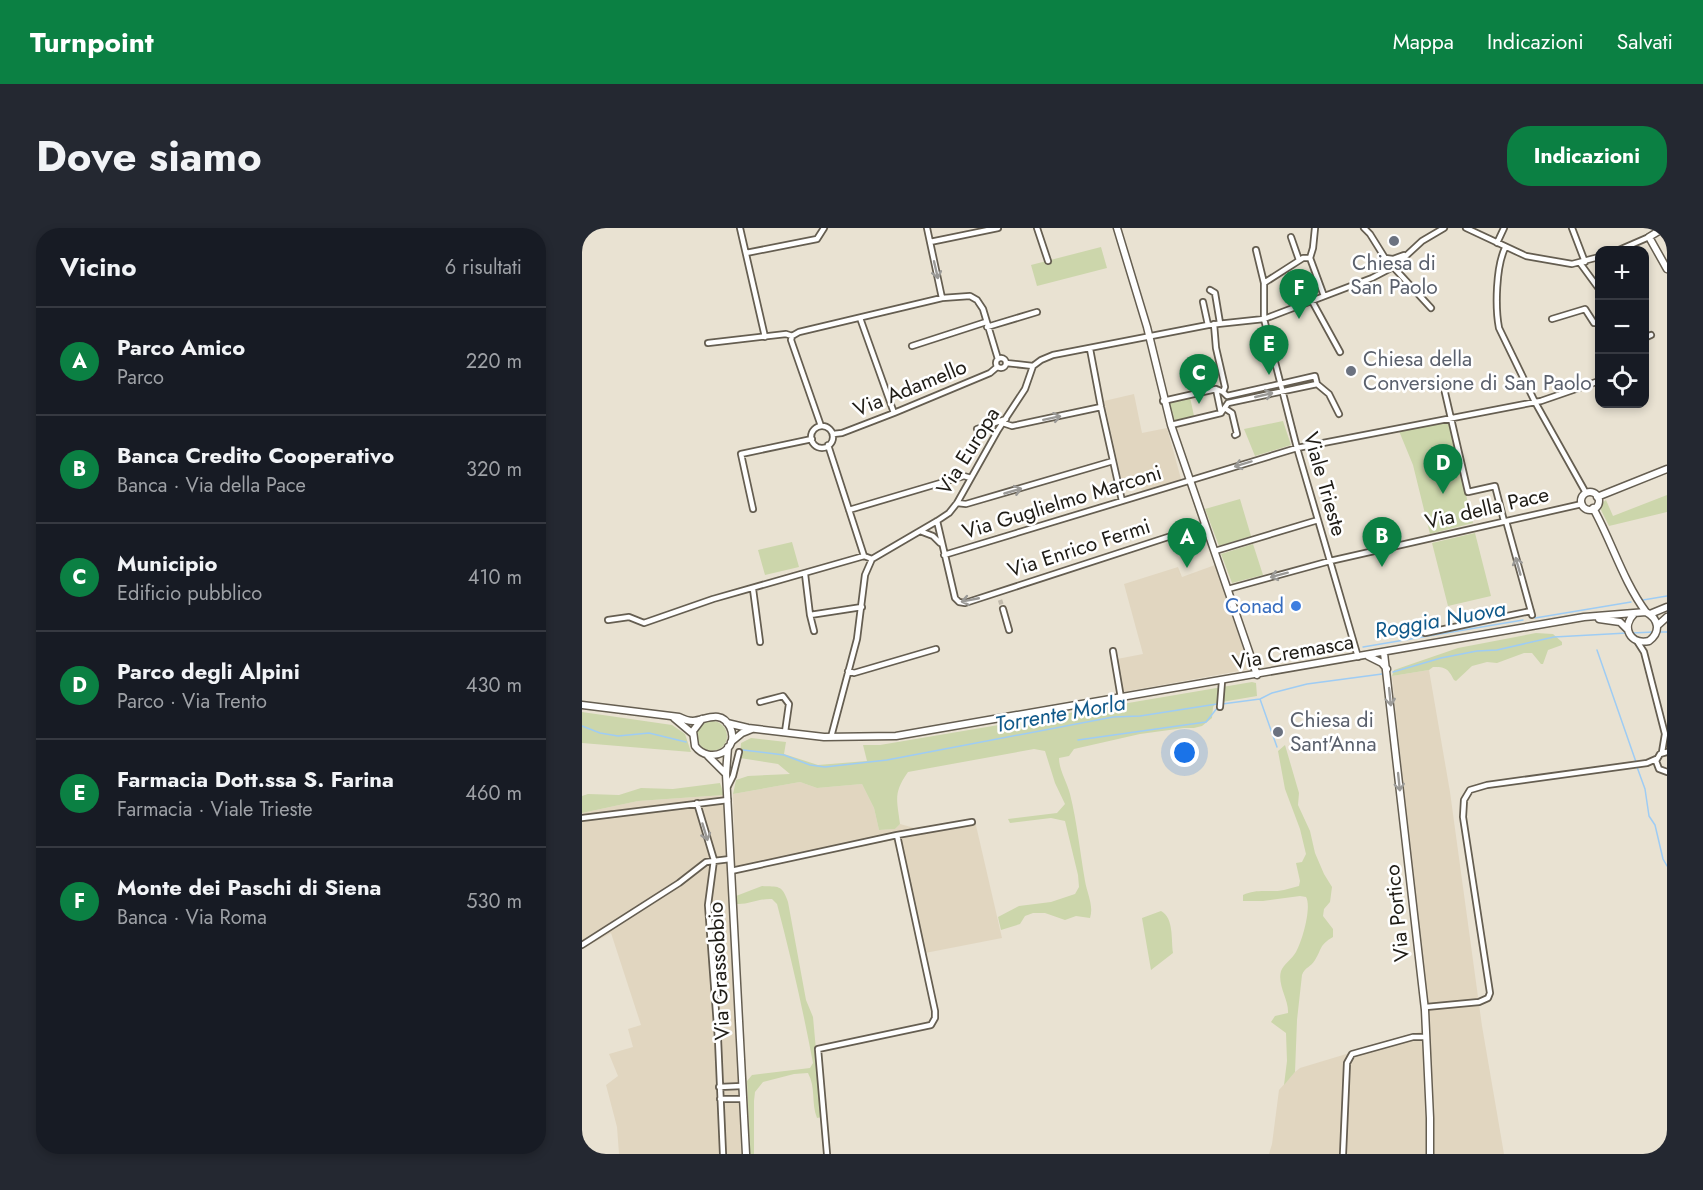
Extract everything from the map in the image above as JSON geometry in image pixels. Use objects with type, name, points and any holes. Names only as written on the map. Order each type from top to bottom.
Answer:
[{"type":"highway","points":[[1664,1154],[1667,1149]]},
{"type":"main road","points":[[1117,228],[1149,337],[1171,425],[1257,675]]},
{"type":"main road","points":[[1664,228],[1649,237],[1667,269]]},
{"type":"main road","points":[[1597,497],[1667,469]]},
{"type":"main road","points":[[1586,493],[1593,493],[1597,497],[1598,503],[1593,508],[1586,508],[1582,504],[1582,497],[1586,493]]},
{"type":"main road","points":[[1593,508],[1605,529],[1642,613],[1656,620],[1657,630]]},
{"type":"main road","name":"Via Cremasca","points":[[727,723],[756,729],[831,737],[896,736],[1584,617],[1642,613],[1667,607]]},
{"type":"main road","points":[[1628,631],[1628,621],[1642,613]]},
{"type":"main road","name":"Via Cremasca","points":[[1584,617],[1620,622],[1637,641],[1647,642]]},
{"type":"main road","points":[[1647,642],[1667,617]]},
{"type":"main road","name":"Via Portico","points":[[1384,653],[1425,1010],[1430,1154]]},
{"type":"main road","points":[[1368,656],[1382,663],[1387,669]]},
{"type":"main road","points":[[582,705],[691,721],[717,717],[727,723],[732,732],[729,745]]},
{"type":"main road","points":[[674,717],[693,734]]},
{"type":"main road","points":[[702,719],[696,725],[693,734],[695,746],[716,762],[726,774]]},
{"type":"main road","points":[[705,754],[718,755],[742,733],[756,729]]},
{"type":"main road","name":"Via Grassobbio","points":[[729,745],[726,774],[746,1154]]},
{"type":"street","points":[[740,228],[765,336]]},
{"type":"street","points":[[746,253],[817,239],[824,228]]},
{"type":"street","points":[[927,228],[942,298]]},
{"type":"street","points":[[930,242],[998,228]]},
{"type":"street","points":[[1038,228],[1047,261]]},
{"type":"street","points":[[1315,228],[1310,258],[1324,296]]},
{"type":"street","points":[[1364,228],[1385,258],[1395,266],[1431,308]]},
{"type":"street","points":[[1370,234],[1375,228]]},
{"type":"street","points":[[998,359],[1005,359],[1006,363],[1033,366],[1053,355],[1214,324],[1264,319],[1372,278],[1395,266],[1427,237],[1444,228]]},
{"type":"street","points":[[1466,228],[1526,256],[1582,263],[1595,258]]},
{"type":"street","points":[[1497,243],[1504,228]]},
{"type":"street","points":[[1572,228],[1582,263],[1595,284]]},
{"type":"street","points":[[1291,237],[1299,260]]},
{"type":"street","points":[[1628,246],[1649,237]]},
{"type":"street","points":[[1505,248],[1501,260],[1497,315],[1499,328],[1535,402],[1586,493]]},
{"type":"street","name":"Viale Trieste","points":[[1256,249],[1264,283],[1264,319],[1280,384],[1358,657]]},
{"type":"street","points":[[1385,258],[1393,259],[1409,252]]},
{"type":"street","points":[[1264,283],[1299,260],[1310,258]]},
{"type":"street","points":[[1210,290],[1215,293],[1216,348],[1227,406],[1232,413],[1237,434],[1235,435]]},
{"type":"street","points":[[708,343],[786,334],[792,336],[799,332],[942,298],[970,296],[977,300],[983,309],[998,366],[1005,367],[1006,363]]},
{"type":"street","points":[[1312,301],[1340,352]]},
{"type":"street","points":[[1203,302],[1214,324]]},
{"type":"street","points":[[1552,319],[1586,309],[1595,323]]},
{"type":"street","points":[[912,346],[1037,312]]},
{"type":"street","points":[[860,318],[894,413]]},
{"type":"street","points":[[792,336],[791,340],[820,426]]},
{"type":"street","points":[[1090,349],[1122,501]]},
{"type":"street","name":"Via Adamello","points":[[832,434],[842,433],[894,413],[990,373],[998,366]]},
{"type":"street","name":"Via Europa","points":[[872,559],[949,513],[1025,389],[1033,366]]},
{"type":"street","points":[[1318,368],[1315,376],[1317,384],[1329,394],[1339,414]]},
{"type":"street","points":[[1164,401],[1216,389],[1225,394],[1315,376]]},
{"type":"street","name":"Via Guglielmo Marconi","points":[[944,555],[1297,448],[1535,402],[1595,382]]},
{"type":"street","points":[[1171,425],[1221,413],[1227,406],[1317,384]]},
{"type":"street","points":[[1425,633],[1531,613],[1495,486],[1468,492],[1443,384]]},
{"type":"street","points":[[1216,389],[1221,413]]},
{"type":"street","points":[[977,429],[1005,421],[1012,426],[1101,407]]},
{"type":"street","points":[[820,426],[827,427],[832,434],[832,440],[828,446],[818,446],[812,438],[813,432],[820,426]]},
{"type":"street","points":[[753,509],[741,454],[812,438]]},
{"type":"street","points":[[828,446],[864,556]]},
{"type":"street","points":[[957,503],[966,504],[1113,461]]},
{"type":"street","points":[[849,510],[964,476],[971,478]]},
{"type":"street","name":"Via della Pace","points":[[1228,589],[1330,561],[1582,504]]},
{"type":"street","points":[[1215,551],[1318,519]]},
{"type":"street","name":"Via Enrico Fermi","points":[[937,522],[954,598],[965,603],[1205,525]]},
{"type":"street","points":[[920,531],[933,536],[941,545]]},
{"type":"street","points":[[608,620],[629,617],[644,623],[864,556],[872,559],[865,575],[857,639],[831,737]]},
{"type":"street","points":[[805,574],[814,631]]},
{"type":"street","points":[[753,589],[759,642]]},
{"type":"street","name":"Via Enrico Fermi","points":[[998,592],[1000,600]]},
{"type":"street","points":[[810,615],[862,607]]},
{"type":"street","name":"Via Enrico Fermi","points":[[1003,609],[1009,630]]},
{"type":"street","points":[[1425,1010],[1426,1007],[1479,1002],[1488,998],[1490,993],[1463,818],[1464,800],[1470,790],[1487,785],[1647,763],[1665,752],[1665,734],[1644,652],[1637,641]]},
{"type":"street","points":[[1644,652],[1647,642]]},
{"type":"street","points":[[848,670],[854,673],[936,649]]},
{"type":"street","points":[[1113,651],[1121,698]]},
{"type":"street","name":"Via Cremasca","points":[[1220,707],[1222,681]]},
{"type":"street","points":[[760,702],[783,696],[789,704],[785,732]]},
{"type":"street","name":"Via Grassobbio","points":[[728,786],[739,752]]},
{"type":"street","points":[[1656,759],[1657,766]]},
{"type":"street","points":[[1647,763],[1667,772]]},
{"type":"street","points":[[582,818],[728,800]]},
{"type":"street","points":[[696,803],[714,860],[708,905],[718,1039],[723,1154]]},
{"type":"street","points":[[731,871],[897,835],[972,822]]},
{"type":"street","points":[[828,1154],[818,1048],[931,1025],[935,1018],[897,835]]},
{"type":"street","points":[[582,945],[679,883],[706,862],[730,859]]},
{"type":"street","points":[[1343,1154],[1347,1063],[1352,1054],[1413,1037],[1426,1037]]},
{"type":"street","points":[[719,1087],[742,1086]]},
{"type":"street","points":[[720,1099],[743,1098]]},
{"type":"shaded area","points":[[1134,394],[1142,433],[1167,428],[1181,479],[1142,491],[1137,477],[1122,482],[1104,401]]},
{"type":"shaded area","points":[[1215,565],[1250,669],[1123,692],[1117,659],[1143,654],[1124,584],[1178,567],[1182,577]]},
{"type":"shaded area","points":[[1429,670],[1450,792],[1482,1026],[1504,1154],[1269,1154],[1279,1090],[1300,1068],[1429,1029],[1392,676]]},
{"type":"shaded area","points":[[800,782],[817,788],[862,784],[874,808],[879,830],[895,829],[900,824],[918,829],[975,821],[1002,938],[920,954],[902,867],[893,840],[735,873],[733,794]]},
{"type":"shaded area","points":[[724,795],[743,1154],[619,1154],[617,1127],[606,1085],[618,1076],[609,1054],[633,1047],[628,1029],[641,1025],[611,933],[582,949],[582,813],[638,801]]},
{"type":"green space","points":[[1101,247],[1107,268],[1037,286],[1031,265]]},
{"type":"green space","points":[[1190,397],[1194,416],[1174,421],[1168,402]]},
{"type":"green space","points":[[1283,421],[1291,445],[1255,456],[1244,429]]},
{"type":"green space","points":[[1448,422],[1473,523],[1430,534],[1413,465],[1399,431]]},
{"type":"green space","points":[[1667,495],[1667,512],[1609,526],[1601,510],[1602,503],[1606,500],[1613,516]]},
{"type":"green space","points":[[1240,499],[1251,536],[1219,546],[1205,509]]},
{"type":"green space","points":[[1475,533],[1491,596],[1448,606],[1432,543]]},
{"type":"green space","points":[[792,542],[799,567],[765,575],[758,550]]},
{"type":"green space","points":[[1253,544],[1263,575],[1232,583],[1221,554]]},
{"type":"green space","points":[[1536,633],[1553,634],[1562,642],[1562,645],[1548,650],[1543,664],[1532,653],[1524,653],[1497,663],[1487,662],[1472,666],[1456,681],[1446,669],[1437,667],[1392,676],[1394,670],[1458,648]]},
{"type":"green space","points":[[1256,683],[1257,696],[1216,703],[1213,707],[1212,718],[1202,726],[1140,734],[1074,749],[1069,756],[1059,758],[1075,815],[1085,881],[1091,904],[1090,918],[1076,916],[1065,920],[1045,913],[1033,913],[1025,916],[1020,924],[1001,930],[998,917],[1019,906],[1051,902],[1075,894],[1079,887],[1065,821],[1051,818],[1010,823],[1008,819],[1057,813],[1065,804],[1055,783],[1045,751],[1034,749],[908,772],[898,791],[900,824],[895,829],[879,830],[874,808],[862,784],[817,788],[800,782],[733,794],[736,780],[748,776],[790,774],[778,764],[740,758],[741,743],[751,738],[786,742],[784,754],[818,765],[867,761],[863,745],[880,745]]},
{"type":"green space","points":[[582,712],[672,725],[685,734],[691,752],[582,743]]},
{"type":"green space","points":[[712,721],[723,725],[727,736],[723,747],[712,751],[701,747],[697,736],[701,725]]},
{"type":"green space","points":[[1285,745],[1299,793],[1298,805],[1310,831],[1315,853],[1332,887],[1330,902],[1324,909],[1323,916],[1333,929],[1333,937],[1323,945],[1302,975],[1295,1072],[1284,1085],[1287,1061],[1286,1033],[1271,1022],[1275,1016],[1288,1013],[1280,976],[1301,941],[1306,924],[1308,902],[1306,897],[1300,896],[1243,901],[1243,895],[1299,886],[1296,863],[1302,862],[1306,854],[1300,829],[1285,789],[1278,751]]},
{"type":"green space","points":[[720,783],[724,795],[638,801],[582,813],[582,796],[588,794],[619,795],[641,788],[673,789]]},
{"type":"green space","points":[[762,886],[781,889],[788,902],[806,1000],[813,1017],[822,1117],[817,1118],[815,1113],[812,1084],[808,1073],[763,1082],[755,1092],[754,1154],[750,1154],[747,1081],[752,1075],[810,1068],[813,1063],[777,904],[772,899],[768,899],[736,904],[736,896]]},
{"type":"green space","points":[[1161,911],[1170,924],[1173,953],[1151,970],[1142,918]]},
{"type":"waterway","name":"Roggia Nuova","points":[[1643,600],[1667,596]]},
{"type":"waterway","name":"Roggia Nuova","points":[[1535,618],[1631,602]]},
{"type":"waterway","name":"Roggia Nuova","points":[[1363,647],[1523,620]]},
{"type":"waterway","name":"Torrente Morla","points":[[1632,633],[1654,632]]},
{"type":"waterway","name":"Torrente Morla","points":[[1659,632],[1667,632]]},
{"type":"waterway","name":"Torrente Morla","points":[[1393,672],[1441,658],[1477,651],[1497,650],[1554,637],[1627,633]]},
{"type":"waterway","points":[[1597,650],[1636,762]]},
{"type":"waterway","name":"Torrente Morla","points":[[1222,704],[1260,699],[1272,693],[1307,684],[1382,674]]},
{"type":"waterway","points":[[1260,699],[1277,747]]},
{"type":"waterway","name":"Torrente Morla","points":[[743,750],[784,755],[810,765],[825,767],[887,760],[1113,717],[1140,716],[1217,704]]},
{"type":"waterway","name":"Roggia Nuova","points":[[1078,740],[1206,722],[1218,707]]},
{"type":"waterway","name":"Torrente Morla","points":[[582,726],[600,733],[618,736],[649,733],[686,742]]},
{"type":"waterway","points":[[1637,767],[1645,789],[1649,816],[1655,825],[1663,859],[1667,866]]},
{"type":"tunnel","points":[[1000,600],[1003,609]]},
{"type":"place","name":"Chiesa di San Paolo","points":[[1394,241]]},
{"type":"place","name":"Monte dei Paschi di Siena","points":[[1299,319]]},
{"type":"place","name":"Chiesa della Conversione di San Paolo","points":[[1351,371]]},
{"type":"place","name":"Farmacia Dott.ssa S. Farina","points":[[1269,375]]},
{"type":"place","name":"Municipio","points":[[1199,404]]},
{"type":"place","name":"Parco degli Alpini","points":[[1443,494]]},
{"type":"place","name":"Banca Credito Cooperativo","points":[[1382,567]]},
{"type":"place","name":"Parco Amico","points":[[1187,568]]},
{"type":"place","name":"Conad","points":[[1296,606]]},
{"type":"place","name":"Chiesa di Sant'Anna","points":[[1278,732]]}]
